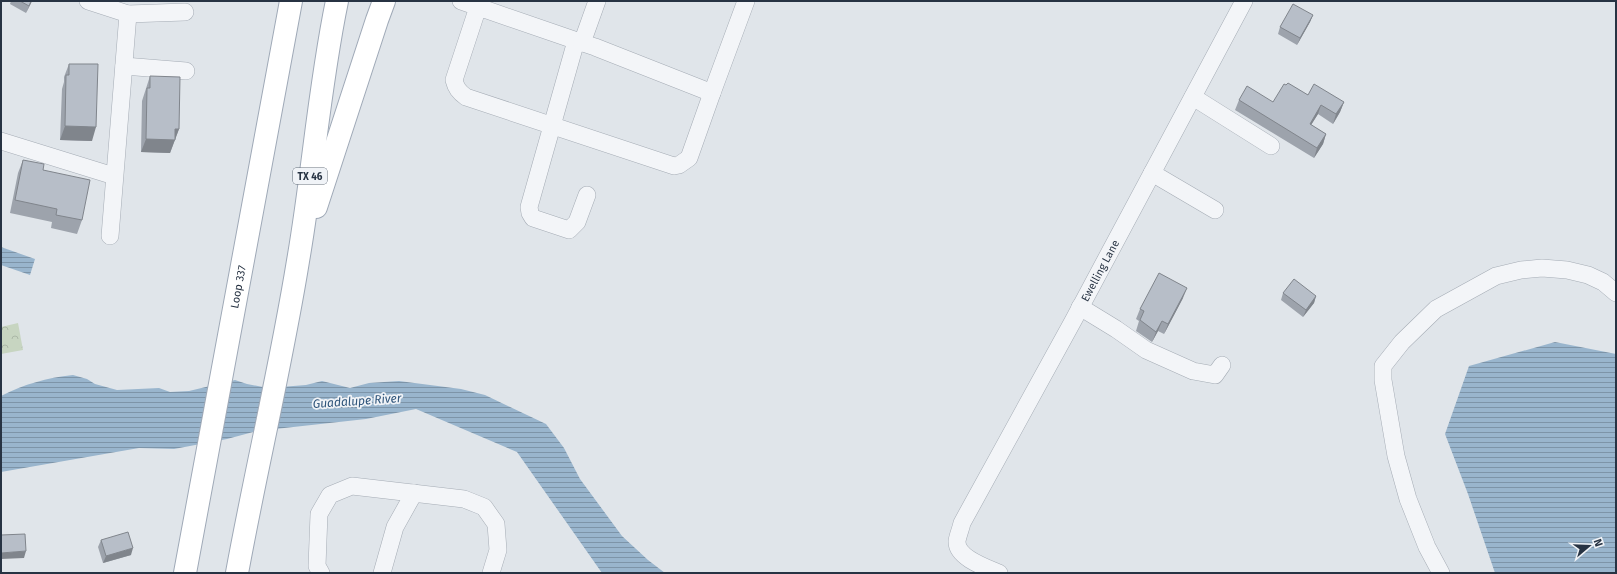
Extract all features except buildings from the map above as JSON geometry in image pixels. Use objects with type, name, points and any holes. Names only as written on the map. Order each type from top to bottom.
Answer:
[{"type":"main road","name":"Loop 337","points":[[185,573],[291,1]]},
{"type":"main road","name":"TX 46","points":[[239,565],[299,260],[327,50],[337,1]]},
{"type":"main road","points":[[299,260],[384,1]]},
{"type":"street","points":[[88,1],[128,14],[185,12]]},
{"type":"street","points":[[460,1],[579,42],[712,93]]},
{"type":"street","points":[[587,195],[577,222],[569,230],[533,218],[530,213],[529,206],[552,125],[579,42],[597,1]]},
{"type":"street","points":[[478,7],[454,80],[457,89],[466,97],[674,166],[679,165],[689,158],[746,1]]},
{"type":"street","name":"Ewelling Lane","points":[[999,573],[975,563],[964,556],[959,549],[957,542],[968,510],[1080,307],[1244,1]]},
{"type":"street","points":[[110,236],[128,14]]},
{"type":"street","points":[[124,66],[186,71]]},
{"type":"street","points":[[1193,97],[1271,146]]},
{"type":"street","points":[[1,141],[114,176]]},
{"type":"street","points":[[1152,173],[1215,210]]},
{"type":"street","points":[[1441,573],[1427,547],[1408,500],[1396,456],[1383,380],[1383,366],[1402,342],[1436,309],[1496,276],[1521,270],[1542,268],[1567,270],[1588,275],[1603,282],[1616,293]]},
{"type":"street","points":[[1080,307],[1116,329],[1146,350],[1193,371],[1215,375],[1222,365]]},
{"type":"street","points":[[321,573],[317,566],[319,514],[330,495],[352,486],[464,499],[484,507],[496,524],[498,550],[491,573]]},
{"type":"street","points":[[382,573],[395,526],[414,493]]},
{"type":"green space","points":[[18,323],[23,350],[1,354],[1,327]]},
{"type":"water","points":[[1,247],[35,259],[30,275],[1,265]]},
{"type":"water","points":[[1555,342],[1616,354],[1616,572],[1495,573],[1468,494],[1445,434],[1469,366]]},
{"type":"water","name":"Guadalupe River","points":[[73,375],[87,379],[95,384],[117,390],[159,388],[170,392],[189,391],[235,380],[268,388],[306,385],[322,381],[350,388],[369,383],[399,381],[461,389],[485,395],[546,424],[564,448],[580,479],[622,536],[648,560],[665,573],[602,573],[517,452],[416,409],[366,419],[257,431],[227,439],[174,449],[139,448],[1,472],[1,396],[36,382]]}]
